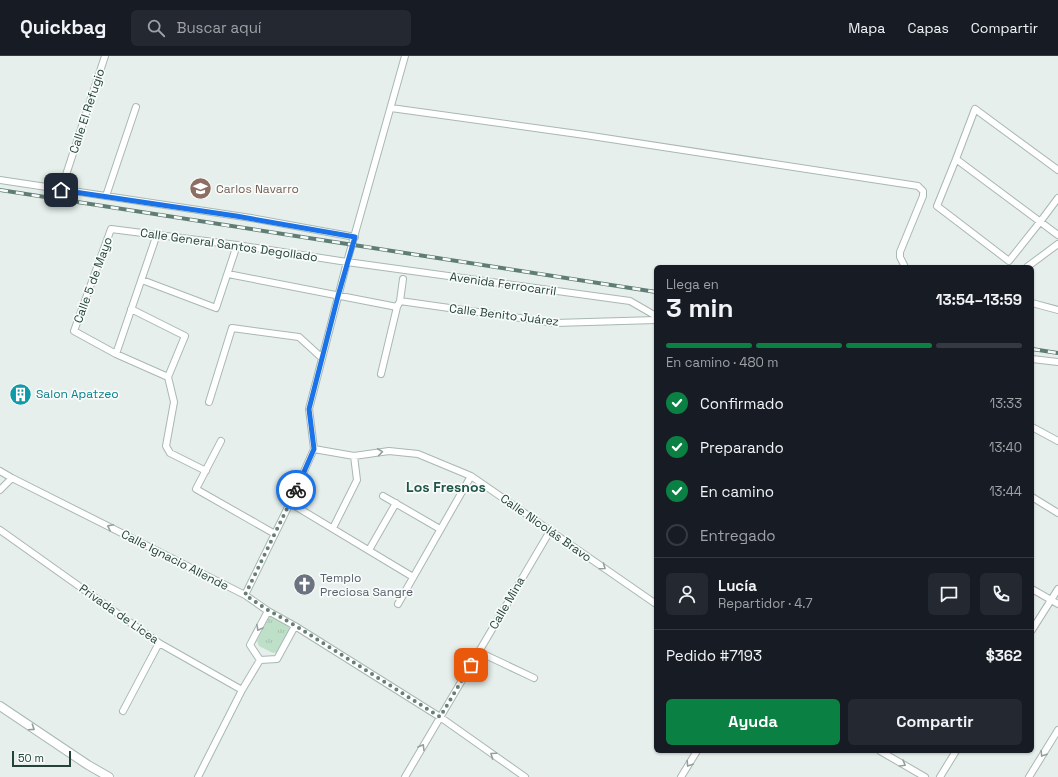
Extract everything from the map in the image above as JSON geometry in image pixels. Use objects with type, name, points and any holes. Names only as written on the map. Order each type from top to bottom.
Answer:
[{"type":"street","name":"Calle El Refugio","points":[[61,190],[105,56]]},
{"type":"street","points":[[245,595],[290,503],[314,449],[309,409],[347,262],[405,56]]},
{"type":"street","points":[[106,196],[136,107]]},
{"type":"street","points":[[391,108],[585,135],[918,186],[923,190],[923,196],[900,252],[900,257],[904,265]]},
{"type":"street","points":[[1058,170],[974,109],[956,159],[936,206],[1010,261],[1058,198]]},
{"type":"street","points":[[956,159],[1058,235]]},
{"type":"street","points":[[0,180],[251,218],[355,237]]},
{"type":"street","name":"Calle General Santos Degollado","points":[[111,229],[237,245],[347,262]]},
{"type":"street","name":"Calle 5 de Mayo","points":[[111,229],[74,331],[116,354]]},
{"type":"street","points":[[157,234],[116,354],[168,377]]},
{"type":"street","points":[[1030,265],[1058,244]]},
{"type":"street","points":[[142,280],[216,308],[237,245]]},
{"type":"street","name":"Avenida Ferrocarril","points":[[347,262],[630,301],[654,315]]},
{"type":"street","points":[[228,274],[397,307]]},
{"type":"street","points":[[381,374],[397,307],[400,301],[403,279]]},
{"type":"street","name":"Calle Benito Juárez","points":[[400,301],[555,323],[654,320]]},
{"type":"street","points":[[1034,304],[1058,310]]},
{"type":"street","points":[[131,309],[185,336],[168,377],[174,402],[166,446],[170,453],[206,471]]},
{"type":"street","points":[[209,402],[232,328],[299,337],[322,358]]},
{"type":"street","points":[[1034,359],[1058,362]]},
{"type":"street","points":[[1034,427],[1058,441]]},
{"type":"street","points":[[221,441],[196,489],[275,534]]},
{"type":"street","name":"Calle Nicolás Bravo","points":[[314,449],[354,456],[389,451],[418,454],[471,476],[654,603]]},
{"type":"street","points":[[333,528],[357,480],[354,456]]},
{"type":"street","name":"Calle Ignacio Allende","points":[[0,471],[245,595],[440,717],[525,777]]},
{"type":"street","points":[[398,604],[471,476]]},
{"type":"street","points":[[0,490],[12,478]]},
{"type":"street","points":[[383,496],[440,529]]},
{"type":"street","points":[[1034,498],[1058,514]]},
{"type":"street","points":[[290,503],[413,577]]},
{"type":"street","points":[[369,550],[396,503]]},
{"type":"street","name":"Privada de Licea","points":[[0,530],[159,642],[242,690]]},
{"type":"street","name":"Calle Mina","points":[[405,777],[550,531]]},
{"type":"street","points":[[1034,627],[1058,589]]},
{"type":"street","points":[[1034,590],[1058,604]]},
{"type":"street","points":[[260,660],[250,645],[268,610]]},
{"type":"street","points":[[260,660],[277,659],[296,626]]},
{"type":"street","points":[[123,711],[159,642]]},
{"type":"street","points":[[479,652],[534,678]]},
{"type":"street","points":[[198,777],[242,690],[260,660]]},
{"type":"street","points":[[0,706],[108,777]]},
{"type":"street","points":[[1029,777],[1058,730]]},
{"type":"street","points":[[681,777],[696,753]]},
{"type":"street","points":[[884,753],[926,777]]},
{"type":"street","points":[[940,777],[955,753]]},
{"type":"green space","points":[[275,616],[289,626],[289,632],[278,652],[273,653],[259,646],[257,641],[269,617]]},
{"type":"railway","points":[[0,190],[654,292]]},
{"type":"railway","points":[[1034,349],[1058,353]]},
{"type":"way so far","points":[[296,490],[245,595],[440,717],[471,665]]},
{"type":"place","name":"Carlos Navarro","points":[[201,189]]},
{"type":"place","name":"Salon Apatzeo","points":[[21,394]]},
{"type":"place","name":"Templo Preciosa Sangre","points":[[305,585]]},
{"type":"district","name":"Los Fresnos","points":[[446,487]]},
{"type":"route","points":[[61,190],[236,216],[355,237],[309,409],[314,449],[296,490]]}]
